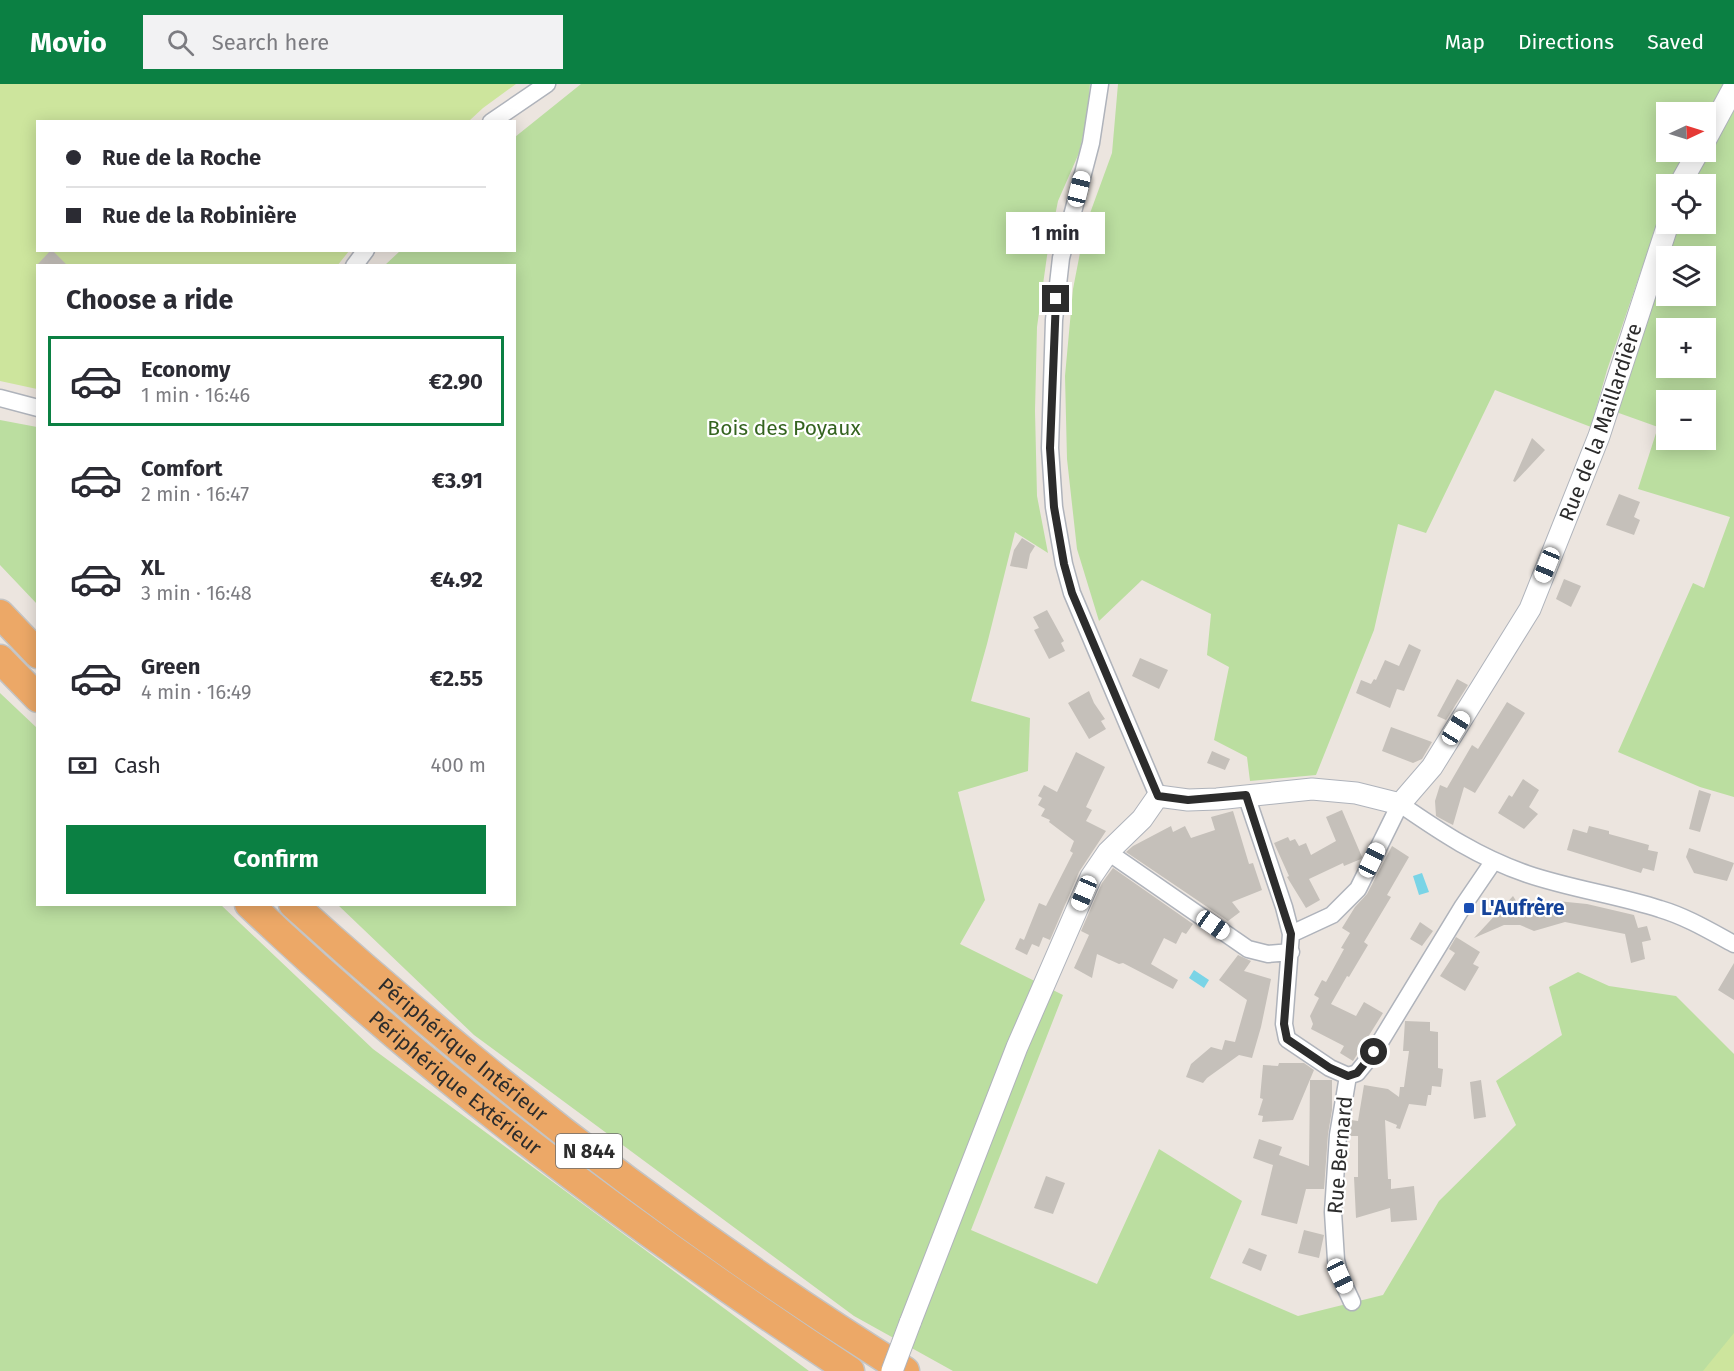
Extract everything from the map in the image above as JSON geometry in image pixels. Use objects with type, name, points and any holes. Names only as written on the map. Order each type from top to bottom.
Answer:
[{"type":"highway","points":[[0,614],[36,652]]},
{"type":"highway","points":[[0,659],[36,696]]},
{"type":"highway","name":"Périphérique Extérieur","points":[[251,906],[356,1001],[431,1064],[581,1183],[736,1296],[850,1371]]},
{"type":"highway","name":"Périphérique Intérieur","points":[[295,906],[411,1008],[509,1089],[595,1155],[753,1270],[905,1371]]},
{"type":"street","points":[[494,120],[547,84]]},
{"type":"street","points":[[1100,84],[1090,143],[1061,258],[1054,320],[1050,448],[1054,507],[1064,564],[1072,593],[1158,796]]},
{"type":"street","points":[[1716,120],[1734,87]]},
{"type":"street","name":"Rue de la Maillardière","points":[[1400,804],[1431,767],[1530,609],[1599,436],[1665,234]]},
{"type":"street","points":[[0,398],[36,407]]},
{"type":"street","points":[[1158,796],[1188,800],[1312,789],[1339,790],[1400,804],[1458,843],[1494,862],[1579,890],[1659,908],[1695,923],[1734,945]]},
{"type":"street","name":"Rue Bernard","points":[[1246,795],[1291,934],[1284,1024],[1287,1039],[1330,1068],[1348,1076],[1338,1135],[1333,1212],[1336,1260],[1340,1276],[1352,1302]]},
{"type":"street","points":[[892,1371],[1029,1019],[1091,877],[1108,852],[1142,819],[1158,796]]},
{"type":"street","points":[[1291,934],[1332,915],[1358,890],[1400,804]]},
{"type":"street","points":[[1108,852],[1248,949],[1268,954],[1291,952]]},
{"type":"street","points":[[1348,1076],[1357,1073],[1374,1052],[1463,906],[1494,862]]},
{"type":"green space","points":[[0,84],[516,84],[470,120],[36,120],[36,252],[348,252],[339,264],[36,264],[36,389],[0,381]]},
{"type":"green space","name":"Bois des Poyaux","points":[[581,84],[1090,84],[1087,118],[1079,153],[1058,201],[1047,256],[1037,327],[1035,411],[1037,496],[1048,553],[1015,532],[971,701],[1030,718],[1028,771],[958,792],[985,900],[960,944],[1063,995],[971,1230],[1097,1284],[1159,1149],[1242,1201],[1210,1278],[1298,1316],[1383,1295],[1439,1201],[1516,1125],[1496,1081],[1562,1035],[1549,987],[1578,972],[1609,986],[1676,996],[1734,1054],[1734,1371],[953,1371],[854,1316],[474,1035],[339,906],[516,906],[516,264],[386,264],[399,252],[516,252],[516,136]]},
{"type":"green space","points":[[1118,84],[1725,84],[1715,102],[1656,102],[1656,162],[1681,162],[1675,174],[1656,174],[1656,227],[1607,370],[1591,427],[1495,390],[1426,533],[1398,524],[1374,630],[1316,775],[1250,781],[1247,757],[1214,740],[1229,667],[1207,655],[1211,614],[1142,580],[1099,621],[1077,549],[1067,459],[1065,376],[1073,289],[1085,227],[1112,153]]},
{"type":"green space","points":[[1734,106],[1734,797],[1700,787],[1618,752],[1693,583],[1704,588],[1730,517],[1638,489],[1656,433],[1656,450],[1716,450],[1716,390],[1656,390],[1656,426],[1616,412],[1656,285],[1656,306],[1716,306],[1716,246],[1668,246],[1672,234],[1716,234],[1716,174],[1697,174],[1703,162],[1716,162],[1716,139]]},
{"type":"green space","points":[[0,420],[36,427],[36,603],[0,565]]},
{"type":"green space","points":[[0,693],[36,727],[36,906],[222,906],[373,1049],[809,1371],[0,1371]]},
{"type":"green space","points":[[1734,1333],[1734,1371],[1703,1371]]},
{"type":"water","points":[[1422,873],[1429,892],[1419,895],[1413,876]]},
{"type":"water","points":[[1194,970],[1209,980],[1204,988],[1189,978]]},
{"type":"building","points":[[49,252],[54,252],[66,264],[38,264]]},
{"type":"building","points":[[1532,438],[1545,450],[1515,482],[1513,481]]},
{"type":"building","points":[[1619,494],[1640,502],[1634,517],[1640,520],[1634,535],[1606,525]]},
{"type":"building","points":[[1022,538],[1035,546],[1030,554],[1027,569],[1010,566],[1014,550]]},
{"type":"building","points":[[1564,579],[1581,586],[1571,607],[1556,599]]},
{"type":"building","points":[[1047,610],[1064,641],[1061,643],[1065,651],[1049,659],[1034,630],[1039,628],[1033,617]]},
{"type":"building","points":[[1409,644],[1421,650],[1404,691],[1397,689],[1390,708],[1356,693],[1361,680],[1371,684],[1374,679],[1376,680],[1385,660],[1399,666]]},
{"type":"building","points":[[1140,658],[1168,670],[1159,689],[1132,676]]},
{"type":"building","points":[[1457,679],[1468,685],[1446,720],[1437,716]]},
{"type":"building","points":[[1089,691],[1105,719],[1101,721],[1106,729],[1089,739],[1068,703]]},
{"type":"building","points":[[1507,702],[1525,713],[1475,793],[1464,787],[1453,825],[1436,816],[1435,801],[1440,785],[1447,788],[1472,745],[1478,749]]},
{"type":"building","points":[[1391,727],[1432,742],[1422,759],[1413,763],[1382,751]]},
{"type":"building","points":[[1212,751],[1230,759],[1225,770],[1207,763]]},
{"type":"building","points":[[1076,752],[1105,767],[1086,807],[1092,810],[1086,821],[1106,831],[1079,872],[1050,940],[1043,937],[1039,947],[1032,944],[1027,955],[1015,949],[1020,938],[1024,940],[1039,903],[1046,906],[1073,853],[1070,851],[1074,841],[1049,822],[1050,820],[1041,816],[1045,809],[1038,805],[1042,798],[1038,796],[1044,785],[1057,792]]},
{"type":"building","points":[[1523,779],[1539,790],[1529,807],[1538,814],[1524,829],[1498,813],[1509,795],[1512,797]]},
{"type":"building","points":[[1699,790],[1711,794],[1700,832],[1689,829]]},
{"type":"building","points":[[1342,810],[1362,857],[1309,879],[1320,900],[1306,908],[1287,877],[1289,876],[1274,843],[1288,837],[1290,841],[1295,839],[1299,846],[1306,843],[1311,855],[1336,841],[1326,817]]},
{"type":"building","points":[[1233,811],[1249,864],[1253,863],[1262,890],[1232,902],[1240,912],[1228,921],[1126,852],[1171,826],[1173,832],[1185,826],[1191,838],[1215,830],[1211,817]]},
{"type":"building","points":[[1589,826],[1649,845],[1648,850],[1658,852],[1654,871],[1643,868],[1641,873],[1567,850],[1573,829],[1587,833]]},
{"type":"building","points":[[1392,846],[1409,857],[1387,895],[1391,897],[1364,942],[1368,945],[1331,1004],[1356,1016],[1364,1002],[1383,1013],[1353,1061],[1340,1053],[1344,1046],[1311,1029],[1313,1024],[1310,1016],[1319,998],[1314,995],[1322,980],[1326,982],[1350,933],[1342,928],[1355,907],[1367,894]]},
{"type":"building","points":[[1689,848],[1734,863],[1727,881],[1694,873],[1686,857]]},
{"type":"building","points":[[1113,868],[1193,924],[1186,934],[1182,932],[1176,944],[1164,938],[1151,964],[1178,980],[1173,989],[1123,963],[1119,964],[1097,954],[1092,978],[1074,968],[1089,935],[1081,931],[1102,883]]},
{"type":"building","points":[[1513,896],[1518,904],[1534,910],[1556,905],[1557,901],[1587,904],[1634,915],[1638,928],[1647,926],[1651,940],[1642,942],[1645,959],[1631,963],[1625,934],[1565,922],[1534,931],[1520,925],[1504,925],[1474,938]]},
{"type":"building","points":[[1420,922],[1433,931],[1422,946],[1410,939]]},
{"type":"building","points":[[1456,937],[1480,952],[1473,964],[1479,967],[1465,991],[1440,976],[1455,953],[1449,949]]},
{"type":"building","points":[[1238,955],[1251,961],[1244,971],[1271,979],[1261,1027],[1252,1058],[1239,1055],[1203,1083],[1186,1077],[1191,1064],[1211,1047],[1222,1050],[1225,1040],[1235,1042],[1247,1000],[1219,980]]},
{"type":"building","points":[[1734,963],[1734,1000],[1718,990]]},
{"type":"building","points":[[1405,1021],[1430,1022],[1430,1031],[1438,1032],[1438,1068],[1443,1069],[1441,1087],[1432,1086],[1426,1106],[1409,1104],[1400,1129],[1396,1128],[1397,1125],[1385,1120],[1388,1179],[1391,1179],[1391,1189],[1414,1186],[1417,1220],[1391,1222],[1390,1208],[1356,1218],[1354,1177],[1358,1177],[1358,1136],[1349,1136],[1351,1120],[1358,1121],[1364,1085],[1388,1089],[1399,1097],[1400,1087],[1404,1087],[1409,1051],[1403,1051]]},
{"type":"building","points":[[1279,1063],[1304,1063],[1314,1070],[1293,1120],[1262,1122],[1263,1116],[1258,1115],[1263,1099],[1260,1098],[1263,1065],[1278,1066]]},
{"type":"building","points":[[1310,1080],[1332,1080],[1332,1110],[1324,1189],[1306,1189],[1297,1224],[1261,1215],[1273,1165],[1253,1158],[1259,1139],[1282,1147],[1279,1155],[1309,1166]]},
{"type":"building","points":[[1481,1080],[1486,1117],[1474,1119],[1470,1082]]},
{"type":"building","points":[[1046,1176],[1065,1183],[1053,1214],[1034,1208]]},
{"type":"building","points":[[1304,1230],[1324,1235],[1319,1258],[1298,1253]]},
{"type":"building","points":[[1249,1248],[1267,1255],[1261,1271],[1242,1263]]},
{"type":"place","name":"L'Aufrère","points":[[1469,908]]},
{"type":"route","points":[[1056,299],[1050,448],[1054,507],[1064,564],[1072,593],[1158,796],[1188,800],[1246,795],[1291,934],[1284,1024],[1287,1039],[1330,1068],[1348,1076],[1357,1073],[1374,1052]]}]
